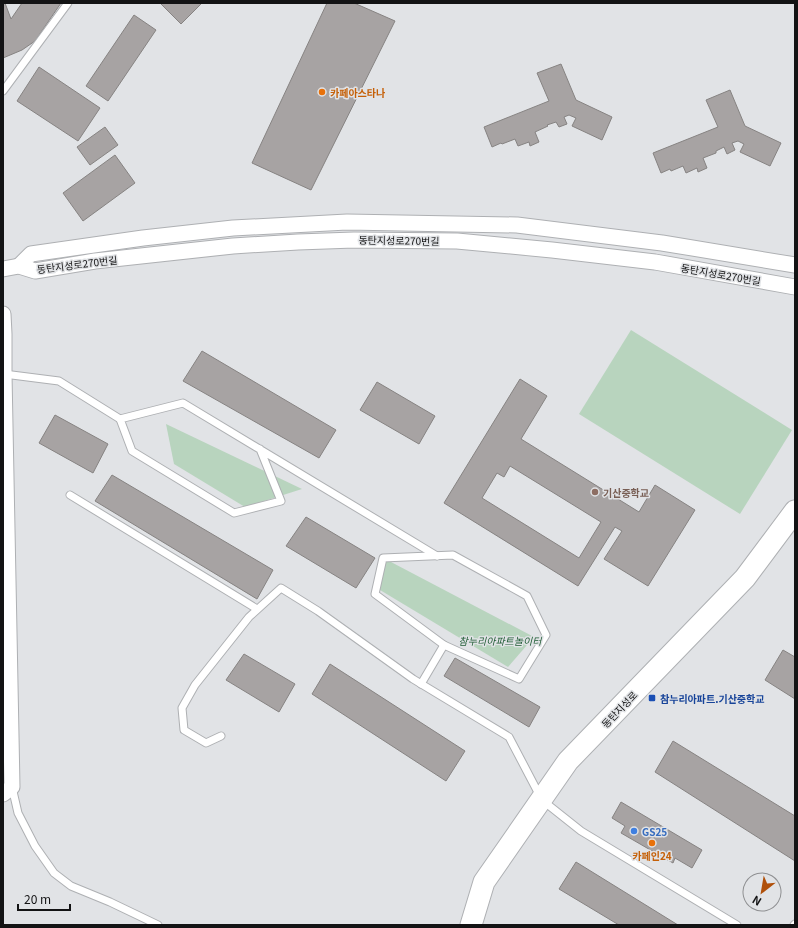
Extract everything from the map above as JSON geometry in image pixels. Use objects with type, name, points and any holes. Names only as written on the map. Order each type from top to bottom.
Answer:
[{"type":"main road","name":"동탄지성로","points":[[471,925],[484,882],[568,762],[744,578],[795,511]]},
{"type":"street","points":[[19,266],[31,254],[136,239],[233,228],[346,222],[517,225],[662,243],[795,265]]},
{"type":"street","name":"동탄지성로270번길","points":[[3,269],[19,266],[35,271],[111,260],[233,246],[354,240],[457,241],[656,262],[795,287]]},
{"type":"street","points":[[3,314],[7,790]]},
{"type":"lane","points":[[3,91],[68,3]]},
{"type":"lane","points":[[4,374],[59,381],[120,419],[132,451],[234,513],[280,501],[260,450]]},
{"type":"lane","points":[[120,419],[183,403],[437,556]]},
{"type":"lane","points":[[70,495],[257,609]]},
{"type":"lane","points":[[453,556],[526,596],[546,635],[519,679],[444,646],[375,594],[383,558],[453,556]]},
{"type":"lane","points":[[221,736],[206,743],[184,730],[182,708],[195,685],[249,616],[281,588],[318,611],[413,679],[509,737],[542,800],[581,831],[737,925]]},
{"type":"lane","points":[[421,684],[444,646]]},
{"type":"lane","points":[[7,790],[35,846],[54,873],[71,886],[110,902],[158,925]]},
{"type":"green space","points":[[631,330],[792,430],[740,514],[579,414]]},
{"type":"green space","points":[[166,424],[302,489],[245,507],[174,464]]},
{"type":"green space","name":"참누리아파트놀이터","points":[[383,558],[534,637],[508,667],[380,590]]},
{"type":"building","points":[[3,3],[5,3],[11,19],[22,3],[61,3],[35,41],[22,50],[3,58]]},
{"type":"building","points":[[160,3],[202,3],[181,24]]},
{"type":"building","name":"카페아스타나","points":[[327,3],[354,3],[395,21],[311,190],[252,163]]},
{"type":"building","points":[[134,15],[156,30],[108,101],[86,86]]},
{"type":"building","points":[[561,64],[576,100],[612,117],[602,140],[572,126],[576,118],[569,115],[564,117],[567,124],[559,127],[556,122],[535,132],[539,142],[530,146],[529,142],[518,146],[515,139],[492,147],[484,127],[549,101],[537,73]]},
{"type":"building","points":[[39,67],[100,108],[78,141],[17,101]]},
{"type":"building","points":[[730,90],[745,126],[781,143],[770,166],[740,152],[744,144],[738,141],[732,143],[735,150],[727,154],[724,147],[716,151],[716,153],[703,158],[707,168],[698,172],[697,168],[686,173],[683,166],[661,173],[653,153],[718,127],[706,100]]},
{"type":"building","points":[[105,127],[118,145],[90,165],[77,147]]},
{"type":"building","points":[[115,155],[135,183],[83,221],[63,193]]},
{"type":"building","points":[[202,351],[336,430],[319,458],[183,381]]},
{"type":"building","points":[[520,379],[547,396],[521,439],[639,512],[655,485],[695,510],[648,586],[604,559],[622,531],[615,527],[578,586],[444,503]],"holes":[[[510,466],[601,522],[579,558],[482,498],[497,473],[504,477]]]},
{"type":"building","points":[[377,382],[435,416],[419,444],[360,410]]},
{"type":"building","points":[[55,415],[108,444],[93,473],[39,443]]},
{"type":"building","points":[[112,475],[273,570],[257,599],[95,501]]},
{"type":"building","points":[[306,517],[375,558],[356,588],[286,546]]},
{"type":"building","points":[[783,650],[795,657],[795,699],[765,680]]},
{"type":"building","points":[[244,654],[295,684],[279,712],[226,680]]},
{"type":"building","points":[[455,658],[540,707],[529,727],[444,676]]},
{"type":"building","points":[[330,664],[465,751],[446,781],[312,694]]},
{"type":"building","points":[[673,741],[795,816],[795,861],[655,772]]},
{"type":"building","points":[[621,802],[702,850],[692,868],[675,858],[673,863],[621,833],[625,826],[612,818]]},
{"type":"building","points":[[576,862],[678,925],[619,925],[559,889]]},
{"type":"place","name":"카페아스타나","points":[[322,92]]},
{"type":"place","name":"기산중학교","points":[[595,492]]},
{"type":"place","name":"참누리아파트.기산중학교","points":[[652,698]]},
{"type":"place","name":"GS25","points":[[634,831]]},
{"type":"place","name":"카페인24","points":[[652,843]]}]
